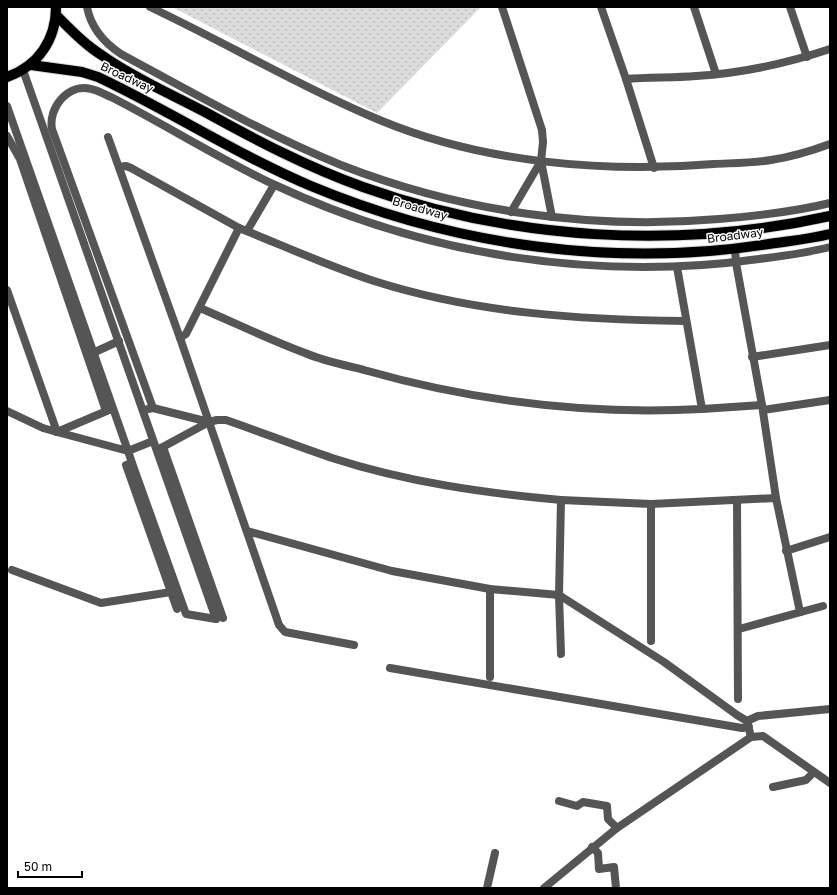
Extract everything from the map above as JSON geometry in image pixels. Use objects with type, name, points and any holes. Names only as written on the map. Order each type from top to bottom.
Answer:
[{"type":"main road","points":[[7,77],[27,67],[48,43],[56,11]]},
{"type":"main road","name":"Broadway","points":[[56,11],[103,56],[268,147],[362,187],[432,208],[491,221],[557,231],[647,236],[710,233],[795,223],[830,216]]},
{"type":"main road","name":"Broadway","points":[[27,67],[87,74],[148,102],[298,180],[353,202],[428,225],[513,243],[587,251],[657,254],[735,249],[830,234]]},
{"type":"street","points":[[87,7],[92,24],[105,42],[121,54],[267,132],[367,174],[435,195],[511,212],[629,223],[664,223],[747,217],[810,208],[830,203]]},
{"type":"street","points":[[150,7],[292,79],[383,121],[469,148],[565,164],[654,168],[770,160],[799,154],[830,144]]},
{"type":"street","points":[[502,7],[542,130],[543,142],[541,161],[552,217]]},
{"type":"street","points":[[601,7],[626,79],[654,168]]},
{"type":"street","points":[[694,7],[716,74]]},
{"type":"street","points":[[790,7],[807,57]]},
{"type":"street","points":[[626,79],[716,74],[786,63],[830,49]]},
{"type":"street","points":[[7,136],[20,159],[110,410],[128,451],[186,614],[219,619],[160,449],[153,441],[27,67]]},
{"type":"street","points":[[160,88],[165,77]]},
{"type":"street","points":[[153,408],[50,121],[51,114],[59,101],[70,92],[84,88],[99,92],[143,114],[274,184],[336,210],[423,238],[472,250],[537,261],[603,266],[677,267],[736,262],[830,247]]},
{"type":"street","points":[[143,114],[148,102]]},
{"type":"street","points":[[7,106],[95,352],[110,410]]},
{"type":"street","points":[[108,137],[180,338],[279,624],[286,632],[354,645]]},
{"type":"street","points":[[511,212],[541,161]]},
{"type":"street","points":[[119,168],[126,166],[131,168],[239,228],[368,278],[422,294],[530,313],[581,318],[685,321]]},
{"type":"street","points":[[247,231],[274,184]]},
{"type":"street","points":[[432,208],[435,195]]},
{"type":"street","points":[[628,235],[629,223]]},
{"type":"street","points":[[423,238],[428,225]]},
{"type":"street","points":[[180,338],[186,334],[200,308],[239,228]]},
{"type":"street","points":[[735,249],[752,357],[763,407],[776,498],[800,612]]},
{"type":"street","points":[[677,267],[685,321],[702,409]]},
{"type":"street","points":[[7,290],[9,302],[57,432]]},
{"type":"street","points":[[200,308],[306,354],[412,384],[484,397],[546,405],[660,411],[763,407],[830,400]]},
{"type":"street","points":[[95,352],[119,341]]},
{"type":"street","points":[[752,357],[830,345]]},
{"type":"street","points":[[143,411],[153,408],[209,422]]},
{"type":"street","points":[[57,432],[110,410]]},
{"type":"street","points":[[7,411],[43,428],[128,451],[153,441]]},
{"type":"street","points":[[160,449],[209,422],[226,420],[333,458],[414,480],[491,492],[561,500],[651,504],[776,498]]},
{"type":"street","points":[[132,462],[126,465],[177,610]]},
{"type":"street","points":[[561,500],[559,595],[561,654]]},
{"type":"street","points":[[737,501],[739,629],[738,699]]},
{"type":"street","points":[[651,504],[651,641]]},
{"type":"street","points":[[247,531],[392,571],[490,588],[559,595],[664,662],[737,715],[748,724],[751,737]]},
{"type":"street","points":[[786,551],[830,537]]},
{"type":"street","points":[[12,570],[101,603],[171,592]]},
{"type":"street","points":[[490,588],[490,677]]},
{"type":"street","points":[[739,629],[823,606]]},
{"type":"street","points":[[390,668],[742,728],[758,716],[830,709]]},
{"type":"street","points":[[544,888],[617,828],[751,737],[763,736],[830,783]]},
{"type":"street","points":[[773,787],[806,780],[814,772]]},
{"type":"street","points":[[559,801],[577,806],[582,802],[607,806],[608,819],[617,828]]},
{"type":"street","points":[[592,847],[598,853],[599,869],[614,866],[616,888]]},
{"type":"street","points":[[487,888],[496,853]]},
{"type":"shaded area","points":[[172,7],[481,7],[377,113]]}]
